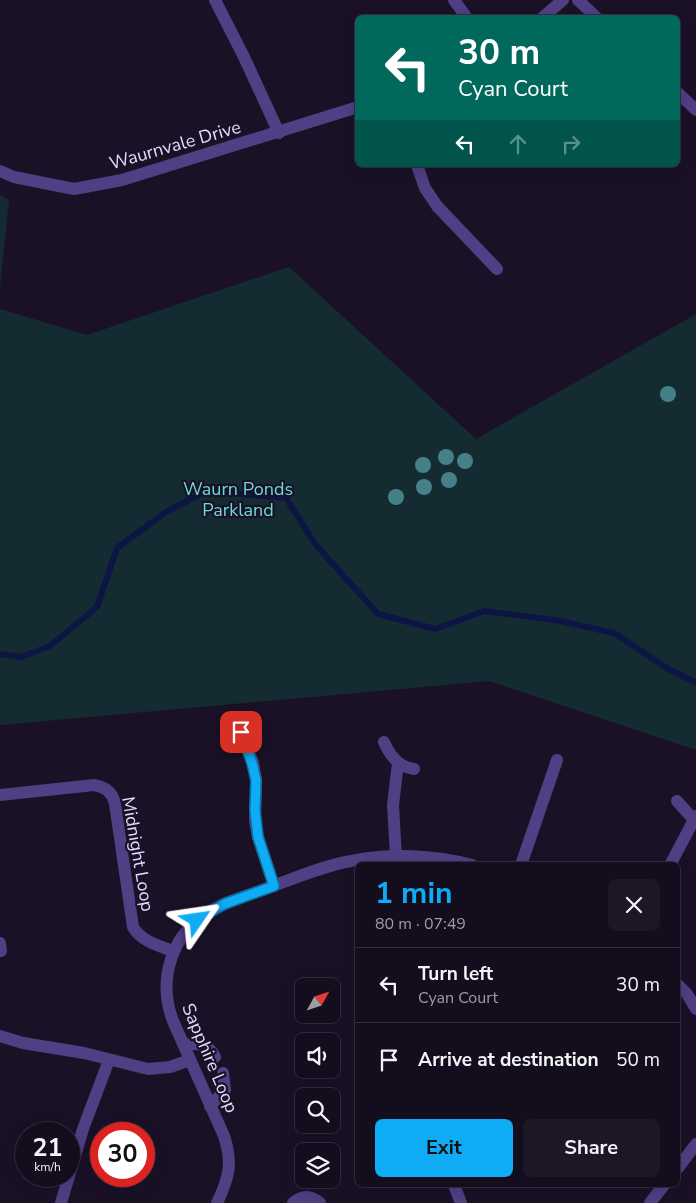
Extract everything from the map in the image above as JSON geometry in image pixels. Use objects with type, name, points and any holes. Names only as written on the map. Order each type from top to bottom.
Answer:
[{"type":"street","points":[[215,0],[279,133]]},
{"type":"street","points":[[454,0],[465,15]]},
{"type":"street","points":[[546,15],[563,0]]},
{"type":"street","points":[[578,0],[594,15]]},
{"type":"street","points":[[680,95],[696,110]]},
{"type":"street","name":"Waurnvale Drive","points":[[0,171],[14,177],[74,189],[122,180],[355,108]]},
{"type":"street","points":[[418,167],[425,188],[437,206],[497,269]]},
{"type":"street","points":[[241,732],[256,780],[255,811],[258,837],[274,886]]},
{"type":"street","points":[[384,742],[398,763],[414,769]]},
{"type":"street","points":[[522,862],[557,760]]},
{"type":"street","points":[[398,763],[394,781],[392,810],[404,860]]},
{"type":"street","name":"Midnight Loop","points":[[0,795],[94,785],[111,793],[116,804],[133,927],[138,934],[146,939],[174,951]]},
{"type":"street","points":[[672,862],[695,818],[677,800]]},
{"type":"street","name":"Sapphire Loop","points":[[217,1203],[228,1176],[230,1158],[225,1138],[171,1016],[167,996],[168,972],[174,951],[188,929],[210,911],[224,904],[343,862],[365,858],[438,859],[455,862]]},
{"type":"street","points":[[680,987],[687,994],[696,1009]]},
{"type":"street","points":[[0,1036],[22,1043],[84,1053],[153,1069],[170,1067],[190,1060]]},
{"type":"street","points":[[184,1045],[203,1044],[210,1049],[215,1057]]},
{"type":"street","points":[[61,1203],[83,1129],[109,1060]]},
{"type":"street","points":[[210,1106],[225,1090],[223,1074]]},
{"type":"street","points":[[680,1165],[696,1144]]},
{"type":"street","points":[[455,1187],[461,1203]]},
{"type":"street","points":[[650,1203],[662,1187]]},
{"type":"street","points":[[293,1203],[304,1197],[314,1198],[320,1203]]},
{"type":"green space","points":[[0,195],[9,200],[0,288]]},
{"type":"green space","name":"Waurn Ponds Parkland","points":[[289,267],[476,439],[696,314],[696,750],[489,681],[0,725],[0,309],[87,335]]},
{"type":"waterway","points":[[0,654],[21,657],[50,646],[97,607],[117,548],[166,512],[206,491],[286,498],[315,544],[378,614],[435,629],[484,611],[555,620],[614,633],[665,667],[696,683]]},
{"type":"route","points":[[197,920],[224,904],[274,886],[258,837],[255,811],[256,780],[241,732]]}]
